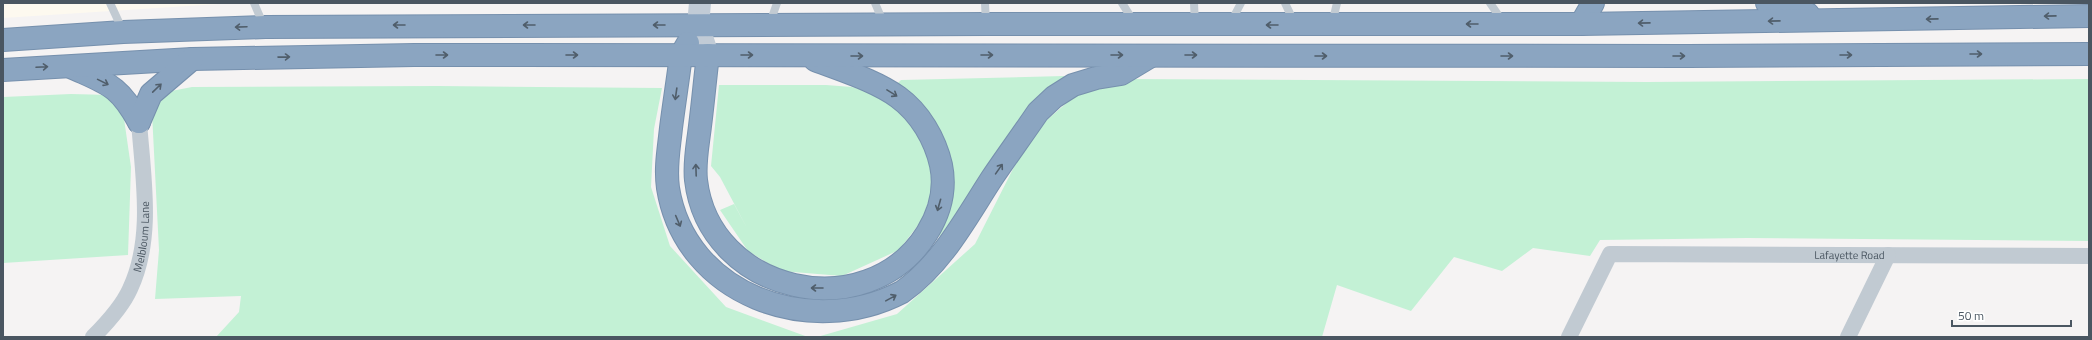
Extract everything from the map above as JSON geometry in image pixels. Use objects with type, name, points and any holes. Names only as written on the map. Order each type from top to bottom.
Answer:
[{"type":"highway","points":[[1581,24],[1593,3]]},
{"type":"highway","points":[[1767,3],[1785,6],[1827,20]]},
{"type":"highway","points":[[3,40],[123,32],[265,26],[885,24],[986,13],[1136,24],[1195,25],[1581,24],[2089,16]]},
{"type":"highway","points":[[698,25],[681,55],[666,166],[668,188],[674,210],[694,252],[709,270],[726,286],[744,298],[794,315],[818,317],[839,316],[862,311],[883,303],[912,284],[933,264],[955,236],[1038,112],[1054,97],[1073,85],[1096,78],[1121,74],[1152,55]]},
{"type":"highway","points":[[3,70],[192,58],[422,55],[1687,56],[2089,54]]},
{"type":"highway","points":[[708,55],[696,161],[696,181],[701,201],[718,235],[734,254],[751,268],[771,279],[795,287],[812,289],[856,285],[876,278],[895,266],[911,254],[922,241],[932,224],[941,200],[942,171],[939,156],[932,138],[923,123],[900,98],[874,83],[804,56]]},
{"type":"highway","points":[[139,122],[151,94],[192,58]]},
{"type":"highway","points":[[68,66],[108,84],[118,91],[126,100],[139,122]]},
{"type":"street","points":[[700,3],[698,25],[708,55]]},
{"type":"street","name":"Melbloum Lane","points":[[93,337],[115,313],[126,295],[142,255],[144,233],[144,194],[139,122]]},
{"type":"street","name":"Lafayette Road","points":[[1569,337],[1610,254],[2089,256]]},
{"type":"street","points":[[1848,337],[1888,255]]},
{"type":"lane","points":[[110,3],[123,32]]},
{"type":"lane","points":[[254,3],[265,26]]},
{"type":"lane","points":[[769,25],[777,3]]},
{"type":"lane","points":[[875,3],[885,24]]},
{"type":"lane","points":[[1122,3],[1136,24]]},
{"type":"lane","points":[[1194,3],[1195,25]]},
{"type":"lane","points":[[1230,25],[1240,3]]},
{"type":"lane","points":[[1285,3],[1295,24]]},
{"type":"lane","points":[[1332,25],[1337,3]]},
{"type":"lane","points":[[1490,3],[1504,24]]},
{"type":"shaded area","points":[[3,3],[234,3],[3,18]]},
{"type":"green space","points":[[1064,76],[1065,81],[1029,109],[940,236],[937,235],[951,194],[897,84],[901,80]]},
{"type":"green space","points":[[1125,79],[1647,82],[2089,79],[2089,241],[1747,238],[1600,240],[1590,256],[1533,248],[1502,271],[1454,257],[1411,311],[1337,285],[1322,337],[817,337],[897,314],[975,244],[1016,163],[1041,125],[1084,88]]},
{"type":"green space","points":[[719,85],[826,85],[852,87],[872,93],[885,100],[910,120],[927,146],[934,185],[922,220],[899,250],[842,276],[781,271],[748,251],[720,210],[734,204],[747,228],[720,177],[711,166]]},
{"type":"green space","points":[[438,86],[662,88],[654,129],[651,187],[670,246],[726,307],[808,337],[216,337],[239,312],[241,296],[155,299],[159,250],[152,113],[161,93],[192,87]]},
{"type":"green space","points":[[71,94],[110,95],[123,112],[131,167],[128,255],[3,263],[3,97]]}]
